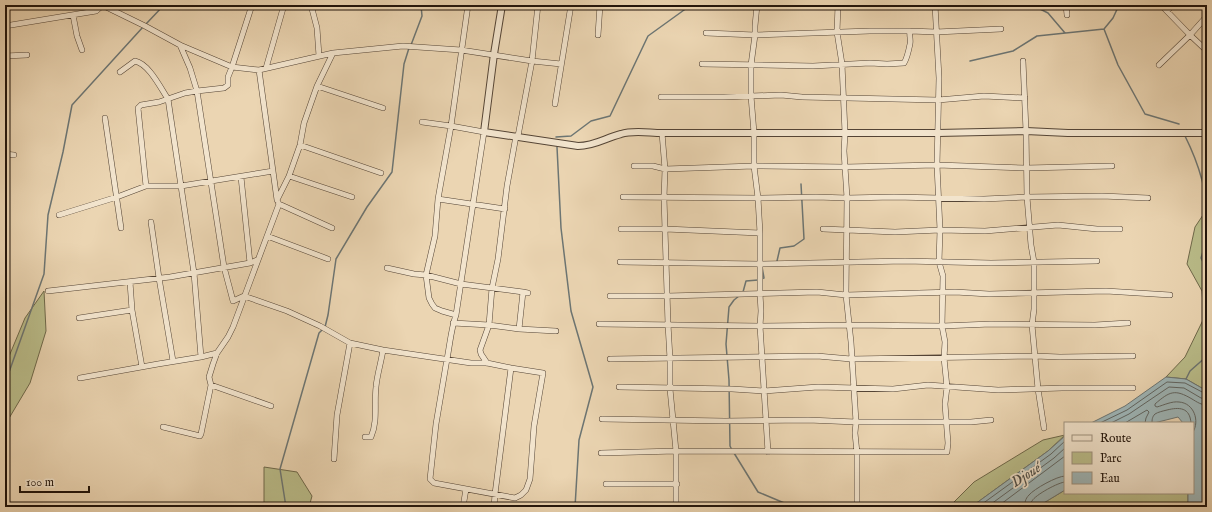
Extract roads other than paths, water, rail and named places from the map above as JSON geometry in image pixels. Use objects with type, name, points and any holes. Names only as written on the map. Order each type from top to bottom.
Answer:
[{"type":"street","points":[[5,26],[96,11],[103,5],[180,45],[232,67],[259,70],[333,53],[403,46],[461,50],[562,64]]},
{"type":"street","points":[[146,186],[141,151],[138,108],[141,105],[159,102],[197,91],[224,88],[228,86],[228,77],[252,5]]},
{"type":"street","points":[[266,68],[284,5]]},
{"type":"street","points":[[311,5],[317,28],[319,56]]},
{"type":"street","points":[[456,315],[442,311],[432,304],[429,298],[426,275],[435,236],[438,198],[451,126],[468,5]]},
{"type":"street","points":[[180,45],[190,68],[197,91],[224,267],[233,301],[244,296],[287,311],[320,326],[350,343],[383,350],[447,359],[471,363],[486,363],[544,373],[534,426],[530,479],[526,490],[515,498],[434,483],[430,479],[436,424],[447,359],[453,323],[456,315],[461,284],[502,5]]},
{"type":"street","points":[[486,363],[480,350],[489,325],[492,288],[498,260],[507,186],[532,61],[538,5]]},
{"type":"street","points":[[555,104],[571,5]]},
{"type":"street","points":[[598,35],[600,5]]},
{"type":"street","points":[[757,5],[751,65],[751,96],[754,133],[754,166],[760,233],[760,326],[768,452]]},
{"type":"street","points":[[838,5],[837,32],[842,64],[845,132],[844,151],[847,198],[846,295],[850,325],[856,422],[857,507]]},
{"type":"street","points":[[600,453],[676,451],[857,453],[946,452],[948,443],[945,404],[947,387],[944,358],[945,342],[942,326],[943,276],[939,262],[940,230],[937,165],[939,78],[935,5]]},
{"type":"street","points":[[1066,5],[1067,16]]},
{"type":"street","points":[[1161,5],[1207,51]]},
{"type":"street","points":[[1167,11],[1173,5]]},
{"type":"street","points":[[74,15],[77,36],[82,50]]},
{"type":"street","points":[[1158,65],[1190,35],[1207,16]]},
{"type":"street","points":[[706,33],[755,35],[837,32],[936,32],[1001,29]]},
{"type":"street","points":[[702,64],[813,66],[842,64],[904,64],[910,44],[910,31]]},
{"type":"street","points":[[163,427],[200,436],[202,434],[211,385],[210,377],[217,353],[228,337],[244,296],[300,145],[306,116],[316,86],[333,53]]},
{"type":"street","points":[[5,56],[27,55]]},
{"type":"street","points":[[120,72],[135,61],[141,62],[155,78],[168,99],[194,273],[201,357]]},
{"type":"street","points":[[1023,61],[1027,196],[1030,245],[1034,262],[1032,325],[1038,389],[1044,428]]},
{"type":"street","points":[[259,70],[278,202]]},
{"type":"street","points":[[316,86],[383,108]]},
{"type":"street","points":[[661,97],[781,95],[802,97],[938,100],[984,96],[1025,98]]},
{"type":"street","points":[[105,118],[121,228]]},
{"type":"street","points":[[422,122],[578,146],[597,143],[627,132],[938,133],[1026,131],[1068,133],[1207,133]]},
{"type":"street","points":[[662,133],[665,169],[664,198],[670,389],[676,451],[676,507]]},
{"type":"street","points":[[300,145],[381,173]]},
{"type":"street","points":[[5,154],[14,156]]},
{"type":"street","points":[[634,166],[653,166],[665,169],[754,166],[845,167],[937,165],[1026,168],[1112,166]]},
{"type":"street","points":[[59,214],[117,197],[146,186],[181,186],[273,171]]},
{"type":"street","points":[[289,176],[352,197]]},
{"type":"street","points":[[241,177],[250,263]]},
{"type":"street","points":[[623,197],[894,197],[984,199],[1027,196],[1102,196],[1148,198]]},
{"type":"street","points":[[438,198],[473,205],[505,209]]},
{"type":"street","points":[[278,202],[332,228]]},
{"type":"street","points":[[151,222],[158,278],[173,361]]},
{"type":"street","points":[[823,229],[895,232],[940,230],[985,231],[1058,225],[1097,229],[1120,229]]},
{"type":"street","points":[[621,229],[665,229],[760,233]]},
{"type":"street","points":[[267,236],[328,259]]},
{"type":"street","points":[[48,291],[194,273],[250,263],[257,260]]},
{"type":"street","points":[[620,262],[759,264],[905,261],[991,263],[1097,261]]},
{"type":"street","points":[[387,268],[426,275],[461,284],[525,293],[519,329]]},
{"type":"street","points":[[130,282],[132,310],[142,367]]},
{"type":"street","points":[[610,296],[817,292],[846,295],[942,292],[1034,294],[1106,291],[1170,295]]},
{"type":"street","points":[[79,318],[132,310]]},
{"type":"street","points":[[453,323],[556,331]]},
{"type":"street","points":[[599,324],[942,326],[991,324],[1095,325],[1128,323]]},
{"type":"street","points":[[334,459],[337,415],[350,343]]},
{"type":"street","points":[[365,436],[371,437],[374,431],[376,387],[383,350]]},
{"type":"street","points":[[80,378],[217,353]]},
{"type":"street","points":[[610,359],[762,358],[817,356],[851,359],[1133,356]]},
{"type":"street","points":[[494,507],[511,368]]},
{"type":"street","points":[[211,385],[271,406]]},
{"type":"street","points":[[619,387],[670,389],[732,388],[764,391],[818,387],[893,388],[928,386],[998,390],[1133,388]]},
{"type":"street","points":[[602,419],[725,421],[808,420],[856,422],[971,422],[991,420]]},
{"type":"street","points":[[606,484],[677,484]]},
{"type":"street","points":[[464,507],[466,489]]},
{"type":"water","points":[[1166,377],[1186,379],[1207,391],[1207,507],[1188,507],[1188,494],[1194,494],[1194,422],[1182,422],[1178,417],[1158,422],[1093,422],[1125,406]]},
{"type":"water","name":"Djoué","points":[[1064,437],[1064,491],[1037,507],[971,507],[1048,451]]},
{"type":"waterway","points":[[146,24],[164,5]]},
{"type":"waterway","points":[[411,45],[422,16],[421,5]]},
{"type":"waterway","points":[[556,137],[571,136],[591,121],[610,116],[648,36],[691,5]]},
{"type":"waterway","points":[[1032,5],[1048,13],[1065,33]]},
{"type":"waterway","points":[[1119,5],[1113,18],[1104,29],[1118,65],[1145,114],[1179,124]]},
{"type":"waterway","points":[[5,380],[44,274],[48,215],[63,152],[72,105],[143,27]]},
{"type":"waterway","points":[[970,61],[1013,51],[1037,36],[1104,29]]},
{"type":"waterway","points":[[286,507],[280,469],[319,333],[325,327],[336,259],[367,207],[392,172],[404,64],[409,48]]},
{"type":"waterway","points":[[1185,136],[1195,158],[1203,183],[1207,208]]},
{"type":"waterway","points":[[557,147],[561,228],[571,311],[593,387],[579,440],[575,507]]},
{"type":"waterway","points":[[777,261],[780,248],[794,246],[804,239],[801,184]]},
{"type":"waterway","points":[[1207,239],[1201,258],[1207,270]]},
{"type":"waterway","points":[[761,279],[764,278],[762,267]]},
{"type":"waterway","points":[[743,292],[746,281],[758,280]]},
{"type":"waterway","points":[[732,450],[730,446],[729,380],[726,344],[729,307],[739,296]]},
{"type":"waterway","points":[[1186,379],[1190,371],[1207,356]]},
{"type":"waterway","points":[[734,453],[758,492],[789,505],[790,507]]}]
